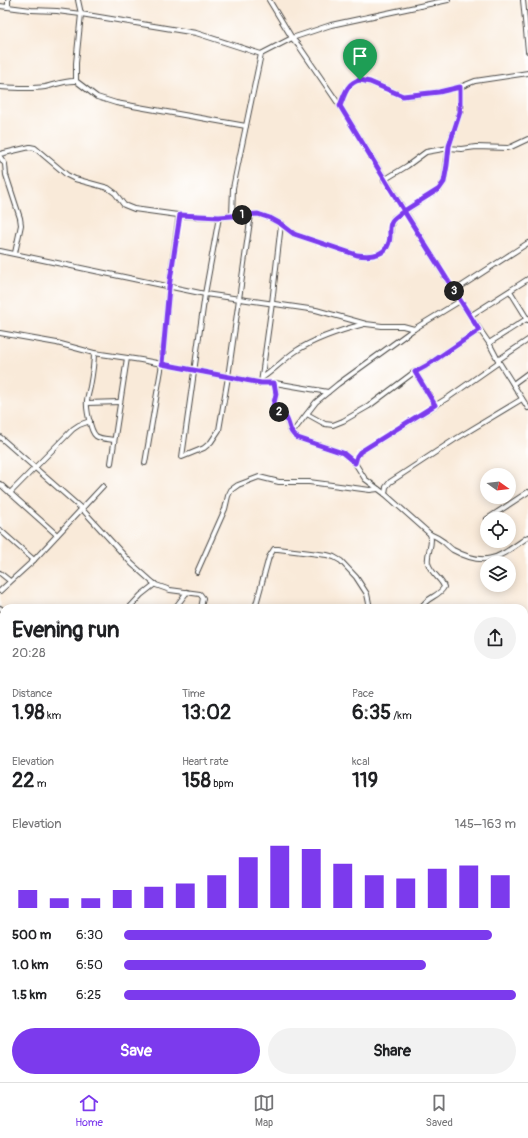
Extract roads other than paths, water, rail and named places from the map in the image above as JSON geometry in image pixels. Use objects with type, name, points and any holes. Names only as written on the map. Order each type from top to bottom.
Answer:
[{"type":"street","points":[[8,0],[8,7]]},
{"type":"street","points":[[76,81],[76,63],[81,14],[78,0]]},
{"type":"street","points":[[269,0],[292,38],[340,106],[384,180],[460,301],[489,343],[498,361],[528,408]]},
{"type":"street","points":[[0,6],[81,14],[196,33],[261,54],[292,38],[330,25],[448,0]]},
{"type":"street","points":[[523,0],[528,51]]},
{"type":"street","points":[[232,216],[233,188],[261,54]]},
{"type":"street","points":[[340,106],[345,91],[355,81],[360,80],[370,82],[403,96],[439,92],[460,87],[475,81],[528,73]]},
{"type":"street","points":[[0,87],[45,87],[68,81],[76,81],[97,97],[116,103],[246,126]]},
{"type":"street","points":[[15,253],[21,225],[20,218],[6,175],[5,164],[0,156],[30,147],[35,148],[67,175],[75,179],[108,188],[116,193],[124,205],[134,209],[180,215],[219,217],[258,214],[281,224],[294,234],[357,255],[368,257],[382,253],[390,242],[390,226],[394,218],[439,189],[444,182],[449,148],[460,112],[460,87]]},
{"type":"street","points":[[384,180],[426,152],[449,148],[508,148],[528,139]]},
{"type":"street","points":[[219,217],[205,294],[182,457],[204,448],[211,442],[219,430],[251,214]]},
{"type":"street","points":[[145,463],[162,364],[169,287],[180,215]]},
{"type":"street","points":[[262,381],[281,224]]},
{"type":"street","points":[[454,291],[528,243]]},
{"type":"street","points":[[0,251],[205,294],[316,310],[366,324],[398,326],[414,329]]},
{"type":"street","points":[[470,316],[510,292],[528,279]]},
{"type":"street","points":[[489,343],[528,319],[510,292]]},
{"type":"street","points":[[292,433],[316,402],[328,392],[414,329],[460,301]]},
{"type":"street","points":[[262,381],[295,352],[311,343],[336,332],[366,324]]},
{"type":"street","points":[[307,414],[325,424],[333,424],[343,421],[369,406],[415,372],[479,330]]},
{"type":"street","points":[[0,333],[57,343],[94,353],[162,364],[194,371],[328,392]]},
{"type":"street","points":[[355,463],[360,452],[435,405],[528,340]]},
{"type":"street","points":[[94,353],[87,403],[90,421],[94,435],[97,437],[114,440]]},
{"type":"street","points":[[111,463],[127,358]]},
{"type":"street","points":[[415,372],[435,405]]},
{"type":"street","points":[[513,384],[528,374]]},
{"type":"street","points":[[274,383],[276,394],[273,407],[284,415],[292,433],[298,438],[343,453],[355,463],[365,479],[385,494],[430,534],[441,540],[453,550],[472,558],[485,560],[494,558],[504,553],[528,537]]},
{"type":"street","points":[[385,494],[386,487],[390,482],[454,440],[522,399]]},
{"type":"street","points":[[87,403],[120,402]]},
{"type":"street","points":[[10,493],[73,429],[90,421]]},
{"type":"street","points":[[0,437],[82,509],[132,564],[155,584],[170,590],[200,594],[203,598],[202,604]]},
{"type":"street","points":[[197,572],[224,509],[228,496],[231,490],[238,485],[259,477],[279,482],[309,482],[370,490],[378,489]]},
{"type":"street","points":[[0,484],[57,535]]},
{"type":"street","points":[[0,591],[34,560],[103,486]]},
{"type":"street","points":[[498,512],[528,492]]},
{"type":"street","points":[[0,530],[34,560]]},
{"type":"street","points":[[423,604],[439,594],[444,587],[444,583],[435,576],[428,562],[428,554],[432,542],[430,534]]},
{"type":"street","points":[[256,604],[269,557],[274,549],[327,555],[342,561],[356,577],[367,594],[369,604]]},
{"type":"street","points":[[0,573],[10,581]]},
{"type":"street","points":[[133,604],[155,584]]},
{"type":"street","points":[[177,604],[187,592]]}]
